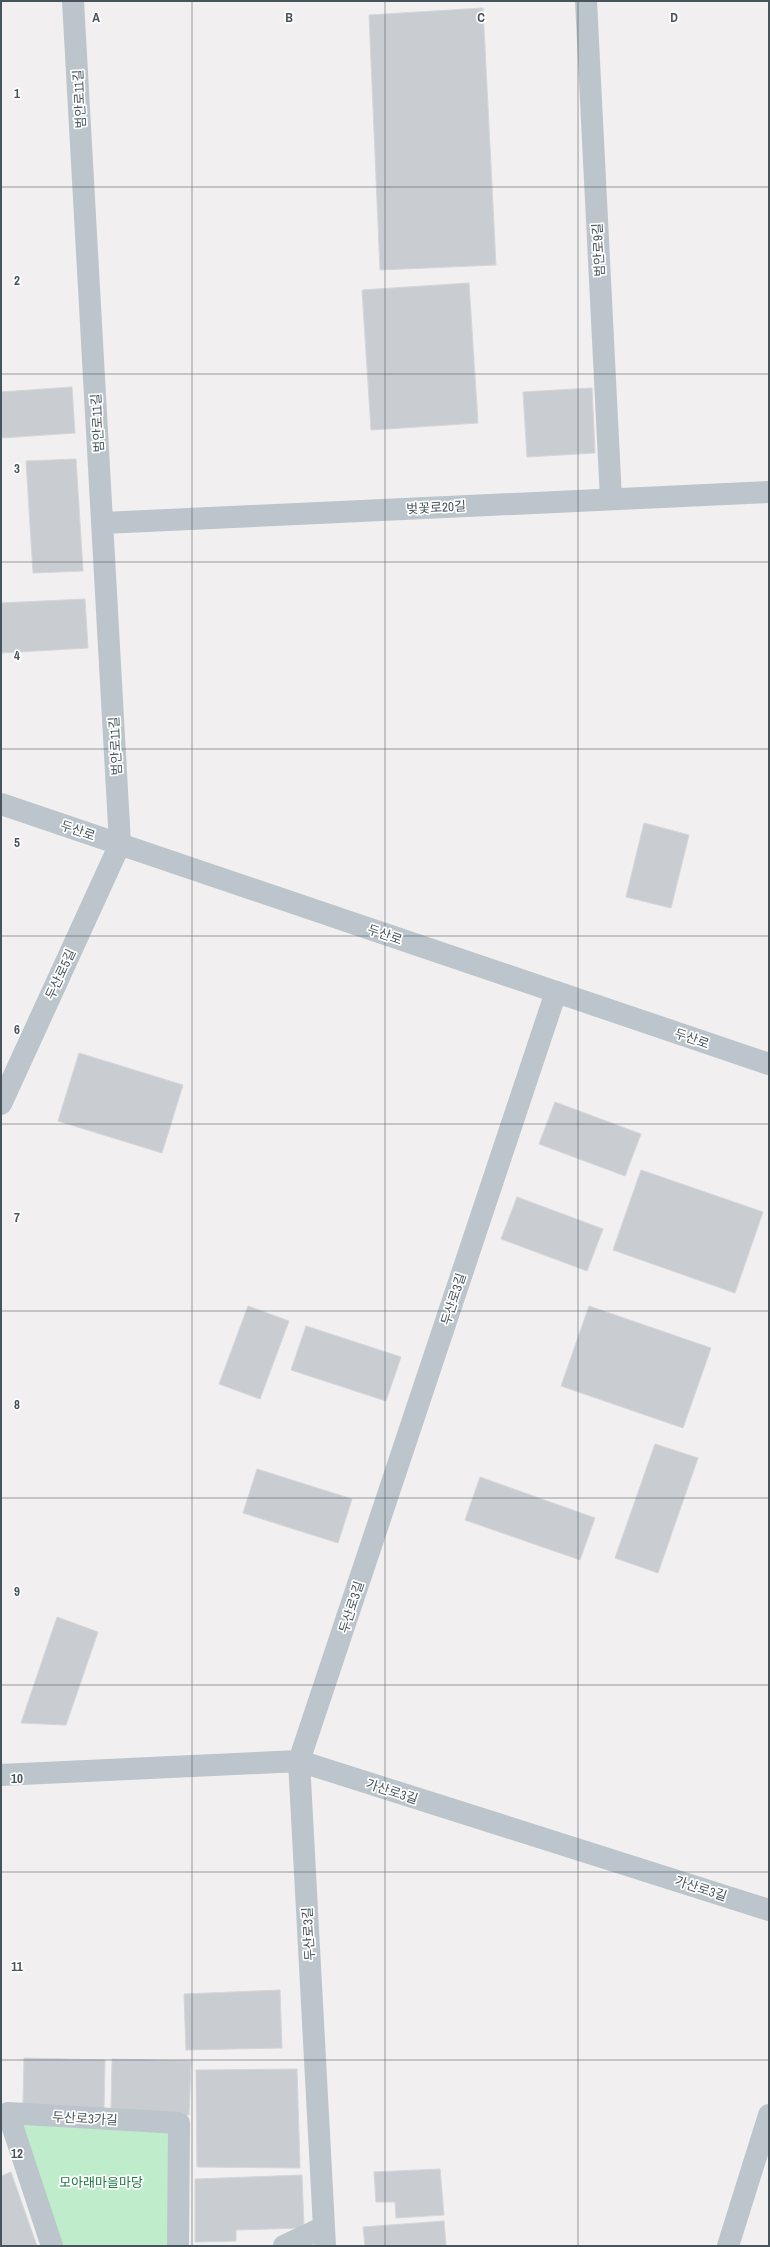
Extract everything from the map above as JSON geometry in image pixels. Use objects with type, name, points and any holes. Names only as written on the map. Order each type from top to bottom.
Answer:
[{"type":"street","name":"범안로11길","points":[[73,1],[120,844]]},
{"type":"street","name":"범안로9길","points":[[586,1],[611,499]]},
{"type":"street","name":"벚꽃로20길","points":[[103,523],[769,492]]},
{"type":"street","name":"두산로","points":[[1,804],[769,1064]]},
{"type":"street","name":"두산로5길","points":[[1,1104],[120,844]]},
{"type":"street","name":"두산로3길","points":[[324,2236],[299,1761],[556,992]]},
{"type":"street","name":"가산로3길","points":[[1,1774],[299,1761],[769,1910]]},
{"type":"street","name":"두산로3가길","points":[[52,2246],[8,2113],[179,2123],[178,2246]]},
{"type":"street","points":[[728,2246],[769,2118]]},
{"type":"street","points":[[284,2246],[324,2236]]},
{"type":"green space","name":"모아래마을마당","points":[[8,2113],[179,2123],[178,2246],[52,2246]]},
{"type":"building","points":[[483,8],[496,265],[380,270],[369,15]]},
{"type":"building","points":[[469,283],[478,423],[371,430],[362,290]]},
{"type":"building","points":[[72,387],[75,433],[1,438],[1,392]]},
{"type":"building","points":[[592,388],[595,453],[527,457],[523,392]]},
{"type":"building","points":[[76,459],[83,571],[33,573],[26,461]]},
{"type":"building","points":[[85,599],[88,648],[1,653],[1,603]]},
{"type":"building","points":[[644,823],[689,835],[671,908],[626,897]]},
{"type":"building","points":[[79,1053],[183,1085],[162,1153],[58,1121]]},
{"type":"building","points":[[555,1102],[641,1134],[625,1176],[539,1144]]},
{"type":"building","points":[[641,1170],[763,1212],[735,1293],[613,1250]]},
{"type":"building","points":[[517,1197],[603,1229],[587,1271],[501,1239]]},
{"type":"building","points":[[248,1306],[289,1321],[260,1399],[219,1384]]},
{"type":"building","points":[[589,1306],[711,1348],[683,1428],[561,1386]]},
{"type":"building","points":[[306,1326],[401,1357],[386,1401],[291,1370]]},
{"type":"building","points":[[655,1444],[698,1458],[658,1573],[615,1558]]},
{"type":"building","points":[[257,1469],[352,1499],[338,1543],[243,1513]]},
{"type":"building","points":[[480,1477],[595,1518],[580,1560],[465,1520]]},
{"type":"building","points":[[57,1617],[98,1632],[66,1725],[21,1723]]},
{"type":"building","points":[[280,1990],[282,2048],[186,2050],[184,1994]]},
{"type":"building","points":[[24,2058],[105,2060],[104,2110],[23,2105]]},
{"type":"building","points":[[112,2059],[191,2061],[189,2115],[111,2111]]},
{"type":"building","points":[[297,2069],[300,2168],[197,2167],[196,2070]]},
{"type":"building","points":[[440,2169],[444,2215],[396,2218],[395,2202],[376,2202],[374,2172]]},
{"type":"building","points":[[11,2172],[37,2246],[1,2246],[1,2176]]},
{"type":"building","points":[[302,2175],[304,2228],[236,2230],[236,2241],[195,2242],[195,2179]]},
{"type":"building","points":[[444,2221],[446,2246],[365,2246],[363,2227]]}]
